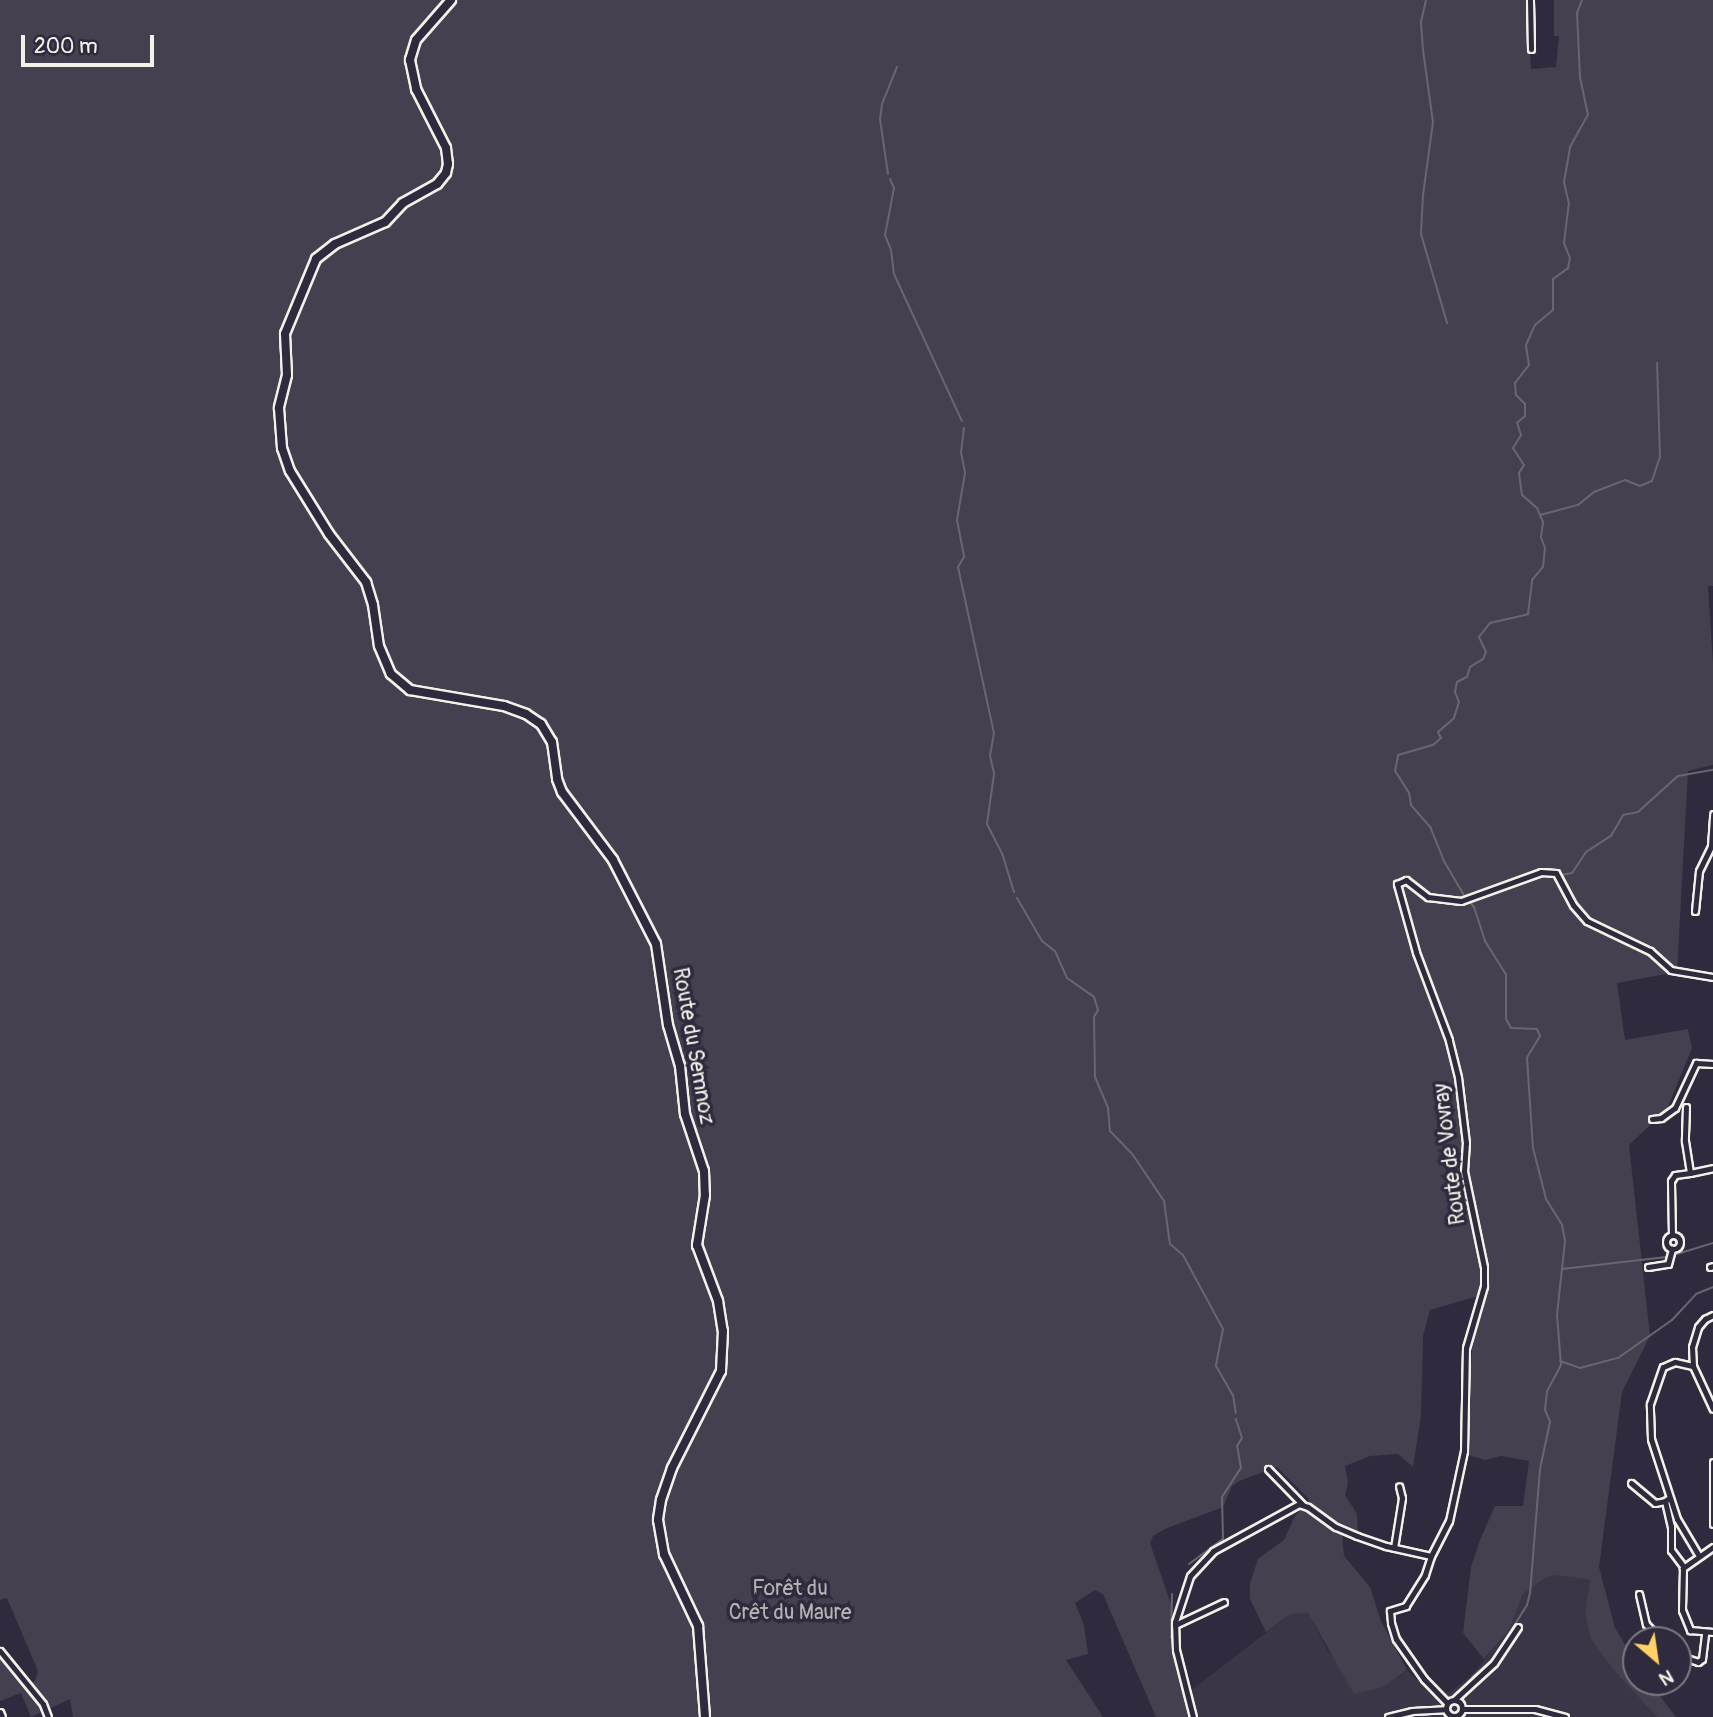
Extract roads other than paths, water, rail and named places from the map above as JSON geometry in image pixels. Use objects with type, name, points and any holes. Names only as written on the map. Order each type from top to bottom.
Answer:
[{"type":"main road","name":"Route du Semnoz","points":[[451,0],[416,40],[410,60],[416,89],[446,148],[449,164],[446,173],[438,184],[403,203],[385,222],[335,244],[316,259],[287,327],[286,383],[279,408],[282,448],[288,466],[334,541],[366,582],[373,605],[379,646],[391,674],[401,685],[416,691],[504,706],[526,713],[541,724],[552,742],[560,788],[613,860],[656,944],[668,1025],[680,1066],[685,1114],[704,1171],[705,1195],[697,1245],[718,1301],[723,1331],[724,1355],[718,1378],[702,1403],[672,1468],[661,1500],[658,1520],[664,1554],[698,1626],[705,1717]]},
{"type":"street","points":[[1530,0],[1531,49]]},
{"type":"street","points":[[1695,911],[1699,871],[1711,846],[1713,814]]},
{"type":"street","name":"Route de Vovray","points":[[1431,1556],[1449,1521],[1463,1457],[1466,1348],[1484,1286],[1485,1267],[1468,1199],[1464,1160],[1465,1120],[1452,1051],[1416,952],[1397,884],[1406,880],[1428,897],[1466,900],[1541,872],[1556,873],[1573,905],[1587,921],[1650,951],[1671,970],[1713,977]]},
{"type":"street","points":[[1652,1119],[1661,1118],[1675,1108],[1700,1053]]},
{"type":"street","points":[[1696,1062],[1713,1064]]},
{"type":"street","points":[[1686,1107],[1685,1141],[1690,1173]]},
{"type":"street","points":[[1648,1267],[1668,1264],[1672,1249],[1666,1242],[1672,1235],[1671,1181],[1675,1175],[1713,1168]]},
{"type":"street","points":[[1713,1315],[1699,1327],[1692,1347],[1693,1366],[1713,1409]]},
{"type":"street","points":[[1693,1366],[1675,1362],[1663,1367],[1650,1404],[1651,1439],[1667,1499],[1671,1550],[1684,1567],[1682,1610],[1686,1624],[1690,1630],[1713,1633]]},
{"type":"street","points":[[1713,1462],[1713,1524]]},
{"type":"street","points":[[1268,1469],[1302,1504],[1336,1527],[1394,1548],[1431,1556],[1425,1575],[1406,1605],[1390,1611],[1391,1623],[1396,1639],[1424,1679],[1455,1716],[1462,1709],[1535,1709],[1565,1717]]},
{"type":"street","points":[[1631,1483],[1655,1503],[1667,1499]]},
{"type":"street","points":[[1394,1548],[1402,1497],[1399,1486]]},
{"type":"street","points":[[1667,1499],[1699,1556]]},
{"type":"street","points":[[1193,1717],[1176,1650],[1175,1625],[1186,1585],[1207,1556],[1219,1547],[1250,1533],[1283,1510],[1302,1504]]},
{"type":"street","points":[[1684,1567],[1713,1547]]},
{"type":"street","points":[[1639,1594],[1644,1618],[1650,1626]]},
{"type":"street","points":[[1175,1625],[1224,1602]]},
{"type":"street","points":[[1388,1717],[1446,1706],[1499,1657],[1518,1627]]},
{"type":"street","points":[[1692,1660],[1700,1661],[1703,1656],[1705,1633]]},
{"type":"street","points":[[0,1651],[43,1704],[48,1717]]},
{"type":"street","points":[[1455,1699],[1462,1709]]},
{"type":"street","points":[[0,1712],[2,1717]]},
{"type":"waterway","points":[[1426,0],[1421,22],[1433,122],[1423,195],[1421,234],[1447,323]]},
{"type":"waterway","points":[[1465,897],[1444,861],[1431,828],[1411,805],[1409,793],[1395,771],[1398,755],[1433,745],[1441,738],[1438,732],[1454,718],[1459,702],[1455,692],[1457,682],[1467,677],[1470,667],[1483,659],[1486,652],[1479,637],[1490,623],[1528,614],[1532,580],[1543,567],[1543,522],[1537,508],[1522,495],[1519,473],[1524,465],[1513,448],[1521,435],[1517,423],[1525,416],[1525,404],[1516,395],[1515,383],[1529,365],[1526,345],[1535,325],[1553,310],[1553,279],[1568,268],[1570,258],[1564,243],[1569,204],[1564,182],[1570,147],[1588,115],[1580,78],[1577,13],[1582,0]]},
{"type":"waterway","points":[[888,174],[880,119],[882,104],[897,67]]},
{"type":"waterway","points":[[890,179],[894,188],[885,235],[891,250],[894,274],[962,421]]},
{"type":"waterway","points":[[1540,515],[1578,505],[1594,492],[1625,480],[1640,486],[1652,481],[1660,457],[1657,363]]},
{"type":"waterway","points":[[964,428],[961,452],[965,473],[957,520],[964,557],[958,567],[994,733],[990,756],[994,774],[987,824],[1002,853],[1014,892]]},
{"type":"waterway","points":[[1562,875],[1572,873],[1586,852],[1611,836],[1623,815],[1638,812],[1678,776],[1713,770]]},
{"type":"waterway","points":[[1541,876],[1553,876]]},
{"type":"waterway","points":[[1017,898],[1042,941],[1055,951],[1067,978],[1094,997],[1098,1010],[1094,1017],[1095,1077],[1108,1108],[1110,1131],[1133,1155],[1164,1201],[1170,1244],[1183,1255],[1223,1329],[1216,1366],[1233,1395],[1236,1413]]},
{"type":"waterway","points":[[1469,901],[1474,907],[1485,941],[1506,974],[1506,1019],[1511,1028],[1537,1029],[1540,1036],[1527,1058],[1533,1148],[1546,1199],[1562,1225],[1565,1241],[1557,1315],[1561,1365],[1547,1391],[1545,1410],[1550,1422],[1540,1469],[1530,1593],[1527,1605],[1494,1658],[1472,1677]]},
{"type":"waterway","points":[[1677,1254],[1713,1243]]},
{"type":"waterway","points":[[1562,1269],[1666,1257]]},
{"type":"waterway","points":[[1560,1361],[1580,1368],[1618,1358],[1672,1320],[1696,1294],[1713,1287]]},
{"type":"waterway","points":[[1189,1564],[1223,1539],[1222,1497],[1241,1468],[1237,1446],[1242,1438],[1236,1419]]},
{"type":"waterway","points":[[1171,1638],[1172,1594]]},
{"type":"park label","name":"Forêt du Crêt du Maure","points":[[790,1601]]}]
